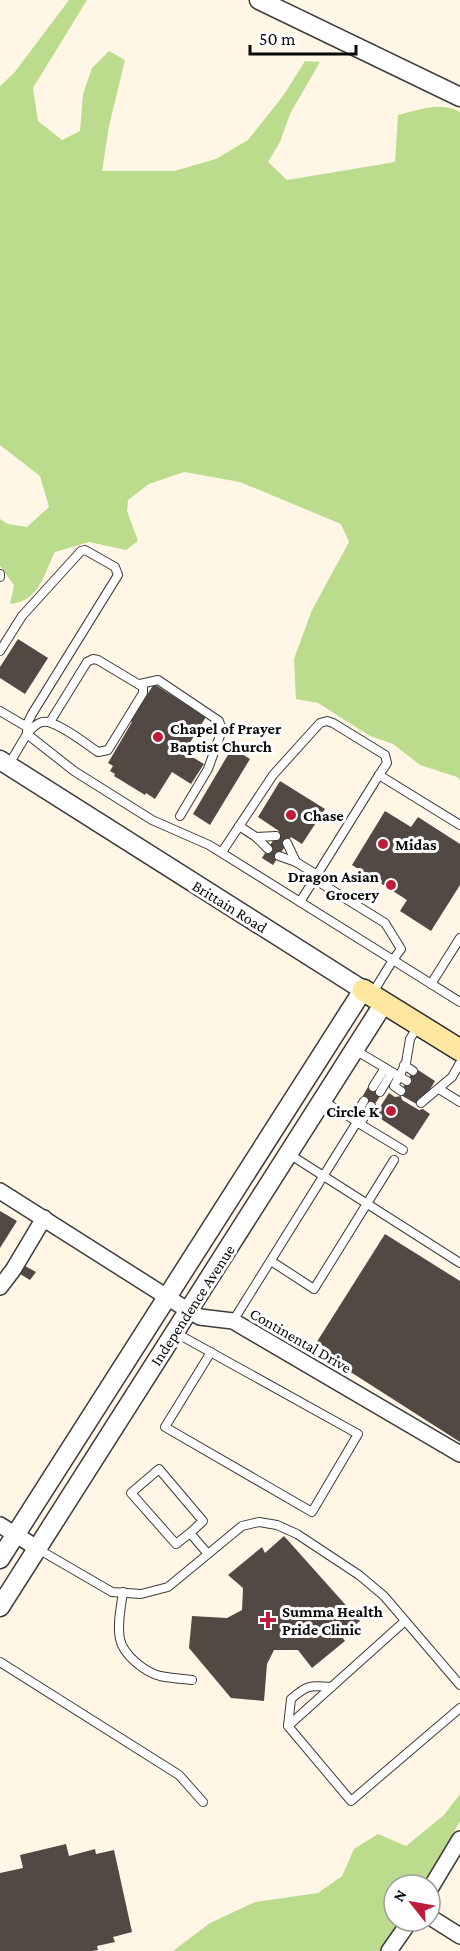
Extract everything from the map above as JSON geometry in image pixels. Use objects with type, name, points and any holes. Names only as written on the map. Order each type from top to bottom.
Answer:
[{"type":"main road","name":"Brittain Road","points":[[373,996],[460,1050]]},
{"type":"street","points":[[259,0],[460,97]]},
{"type":"street","name":"Brittain Road","points":[[3,768],[373,996]]},
{"type":"street","name":"Independence Avenue","points":[[0,1606],[354,1049],[373,996]]},
{"type":"street","name":"Independence Avenue","points":[[0,1559],[8,1530],[373,996]]},
{"type":"street","name":"Continental Drive","points":[[0,1191],[189,1311],[200,1317],[233,1321],[460,1454]]},
{"type":"street","points":[[0,1287],[14,1269],[44,1218]]},
{"type":"street","points":[[8,1530],[37,1548]]},
{"type":"street","points":[[440,1873],[460,1839]]},
{"type":"street","points":[[442,1925],[460,1936]]},
{"type":"street","points":[[389,1951],[402,1933]]},
{"type":"lane","points":[[0,651],[21,616],[81,550],[115,567],[118,575],[32,714],[27,731],[3,768]]},
{"type":"lane","points":[[27,731],[40,722],[50,722],[98,752],[104,752],[108,750],[143,693],[143,687],[93,659],[87,662],[50,722]]},
{"type":"lane","points":[[140,684],[158,680],[219,721],[222,730],[208,769],[180,816]]},
{"type":"lane","points":[[0,711],[74,771],[152,820],[222,852],[460,1002]]},
{"type":"lane","points":[[222,852],[273,775],[320,723],[327,721],[333,723],[385,755],[387,763],[300,902]]},
{"type":"lane","points":[[380,775],[460,825]]},
{"type":"lane","points":[[239,826],[256,837],[266,852]]},
{"type":"lane","points":[[256,837],[275,838]]},
{"type":"lane","points":[[286,845],[296,862],[385,923],[400,949],[373,996]]},
{"type":"lane","points":[[277,858],[296,862]]},
{"type":"lane","points":[[431,984],[460,938]]},
{"type":"lane","points":[[376,1089],[391,1072],[404,1065],[410,1039],[419,1025]]},
{"type":"lane","points":[[354,1049],[407,1081]]},
{"type":"lane","points":[[421,1103],[437,1086],[452,1077],[460,1063]]},
{"type":"lane","points":[[404,1065],[413,1071]]},
{"type":"lane","points":[[391,1072],[394,1086],[401,1091]]},
{"type":"lane","points":[[437,1086],[460,1102]]},
{"type":"lane","points":[[322,1100],[403,1150]]},
{"type":"lane","points":[[233,1321],[367,1103]]},
{"type":"lane","points":[[288,1154],[460,1263]]},
{"type":"lane","points":[[271,1261],[315,1289],[394,1160]]},
{"type":"lane","points":[[175,1332],[211,1352],[358,1434],[312,1512],[165,1427],[211,1352]]},
{"type":"lane","points":[[159,1469],[203,1521],[189,1533],[176,1544],[131,1493],[159,1469]]},
{"type":"lane","points":[[37,1548],[112,1592],[141,1594],[168,1587],[242,1526],[259,1522],[277,1525],[297,1534],[359,1575],[384,1596],[460,1685]]},
{"type":"lane","points":[[189,1533],[208,1554]]},
{"type":"lane","points":[[123,1593],[119,1629],[120,1641],[128,1654],[141,1666],[158,1675],[192,1680]]},
{"type":"lane","points":[[288,1726],[405,1621]]},
{"type":"lane","points":[[0,1662],[179,1775],[203,1802]]},
{"type":"lane","points":[[331,1687],[315,1685],[305,1687],[291,1698],[288,1726],[351,1801],[460,1708]]},
{"type":"green space","points":[[69,0],[87,0],[33,88],[38,121],[62,140],[80,131],[83,94],[92,68],[109,51],[125,60],[109,126],[102,171],[174,171],[216,159],[248,140],[283,96],[305,61],[320,62],[290,114],[280,142],[268,162],[287,180],[395,162],[398,115],[437,107],[460,112],[460,780],[420,765],[393,744],[370,736],[318,703],[296,699],[294,659],[312,610],[349,542],[341,524],[240,482],[184,472],[149,484],[128,500],[127,511],[138,541],[126,550],[89,542],[55,552],[34,592],[20,602],[10,604],[14,585],[0,566],[0,519],[8,524],[27,527],[49,507],[40,476],[0,445],[0,86],[14,73]]},
{"type":"green space","points":[[460,1794],[460,1821],[431,1873],[382,1873],[382,1933],[396,1933],[385,1951],[173,1951],[210,1923],[255,1902],[318,1893],[342,1876],[354,1849],[378,1834],[406,1846],[444,1815]]},
{"type":"building","points":[[18,639],[48,658],[25,694],[0,678],[0,667]]},
{"type":"building","name":"Chapel of Prayer Baptist Church","points":[[154,684],[206,717],[184,752],[204,764],[191,784],[172,772],[155,799],[114,776],[115,774],[110,771],[113,766],[108,763],[132,722],[130,721]]},
{"type":"building","points":[[232,748],[250,759],[210,825],[193,814]]},
{"type":"building","points":[[280,781],[325,809],[302,844],[291,837],[273,865],[262,858],[279,831],[258,817]]},
{"type":"building","points":[[385,811],[411,827],[418,817],[460,844],[460,885],[431,931],[400,911],[407,900],[352,865]]},
{"type":"building","points":[[415,1068],[435,1081],[420,1106],[399,1094]]},
{"type":"building","points":[[369,1085],[382,1093],[373,1107],[361,1099]]},
{"type":"building","points":[[389,1093],[395,1097],[401,1096],[402,1100],[430,1114],[413,1140],[375,1115]]},
{"type":"building","points":[[0,1211],[17,1221],[0,1248]]},
{"type":"building","points":[[385,1234],[460,1281],[460,1442],[313,1348]]},
{"type":"building","points":[[25,1266],[36,1272],[30,1280],[20,1274]]},
{"type":"building","points":[[284,1536],[360,1621],[341,1636],[345,1641],[312,1668],[298,1650],[274,1650],[267,1664],[264,1701],[231,1698],[189,1648],[192,1616],[227,1618],[242,1610],[243,1588],[228,1575],[262,1547],[265,1553]]},
{"type":"building","points":[[66,1844],[69,1856],[95,1849],[96,1854],[114,1850],[132,1932],[113,1937],[115,1942],[97,1946],[98,1950],[92,1951],[0,1951],[0,1873],[23,1868],[20,1855]]},
{"type":"place","name":"Chapel of Prayer Baptist Church","points":[[158,737]]},
{"type":"place","name":"Chase","points":[[291,815]]},
{"type":"place","name":"Midas","points":[[383,844]]},
{"type":"place","name":"Dragon Asian Grocery","points":[[391,885]]},
{"type":"place","name":"Circle K","points":[[391,1111]]},
{"type":"place","name":"Summa Health Pride Clinic","points":[[268,1620]]}]
